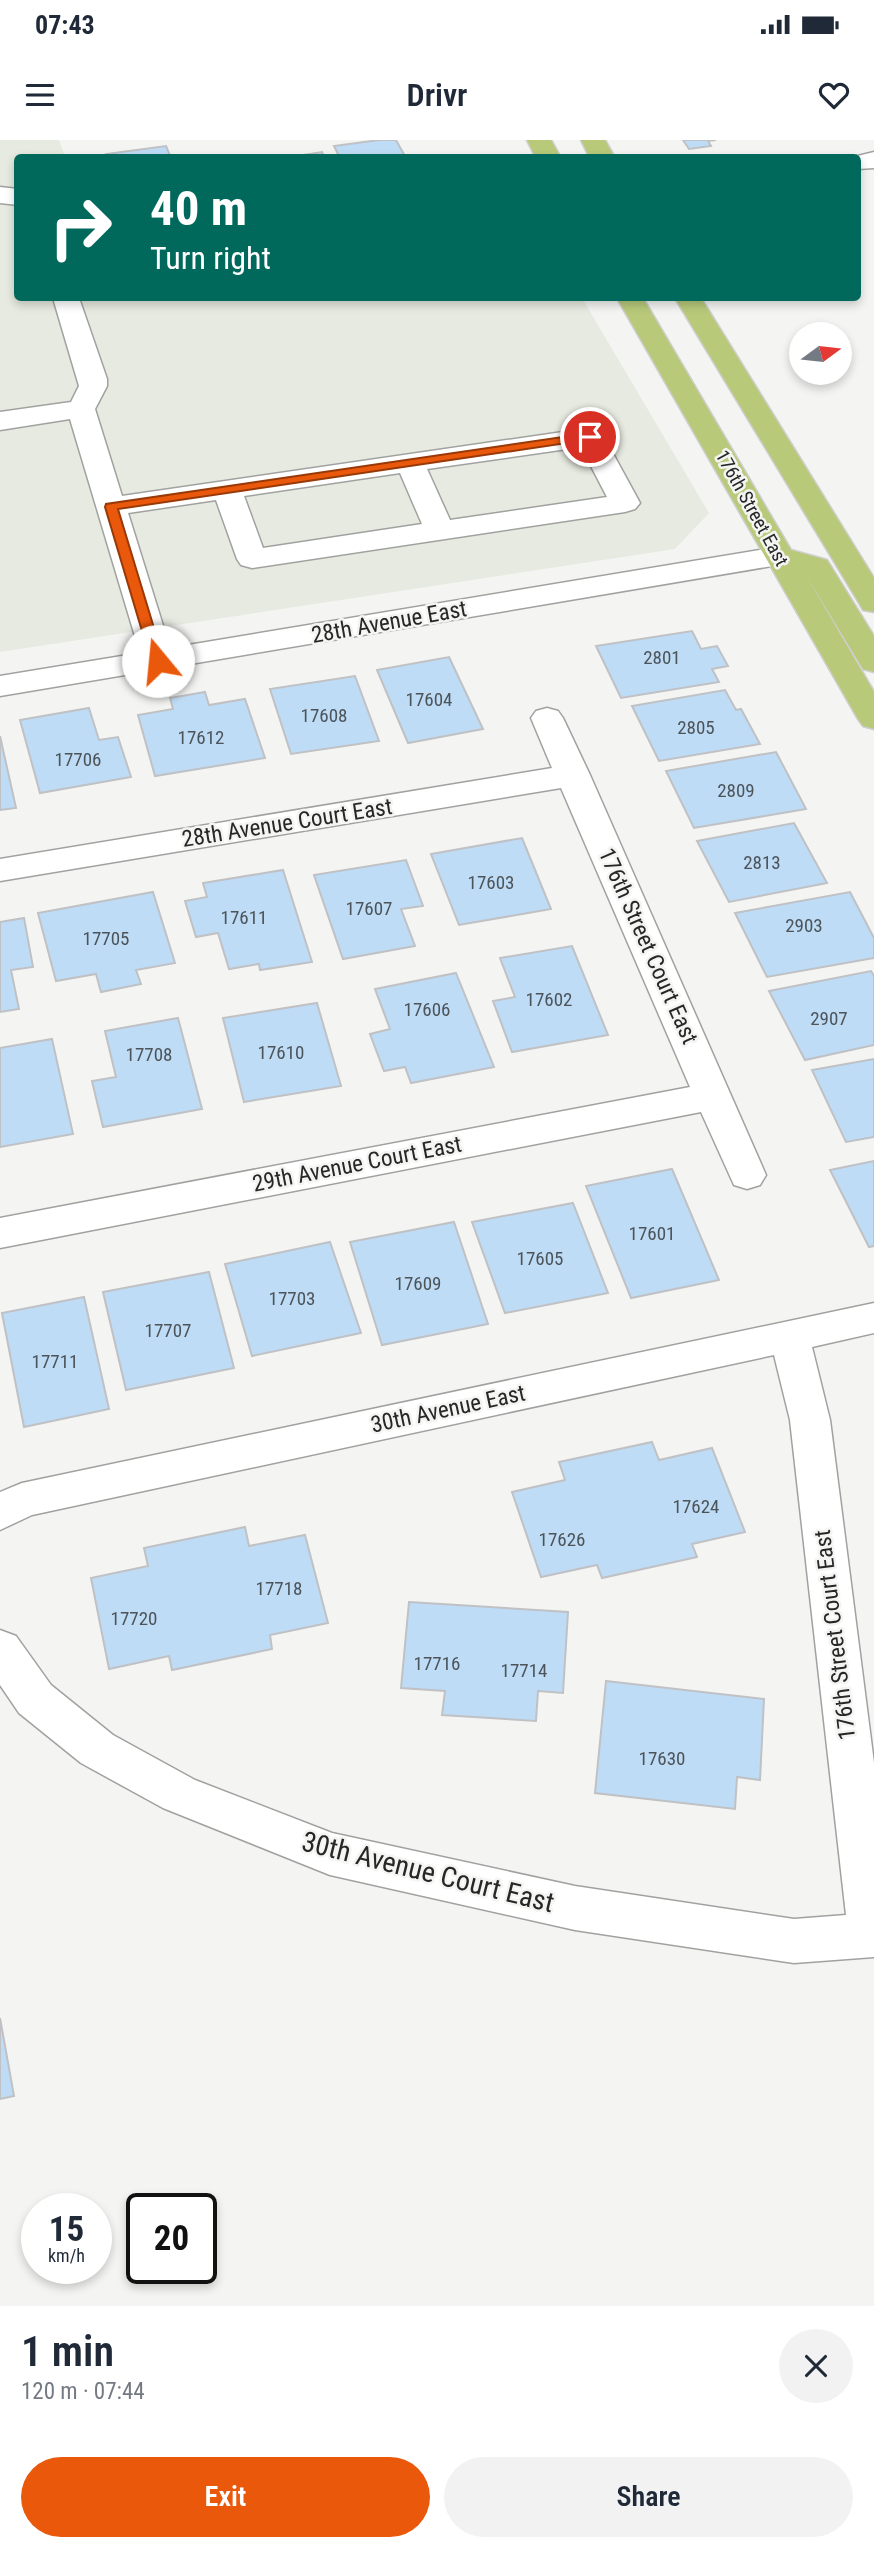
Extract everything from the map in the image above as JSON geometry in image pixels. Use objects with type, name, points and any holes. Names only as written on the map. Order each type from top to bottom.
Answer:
[{"type":"main road","name":"176th Street East","points":[[633,301],[874,719]]},
{"type":"main road","points":[[690,301],[874,603]]},
{"type":"main road","points":[[778,556],[816,566],[874,662]]},
{"type":"street","points":[[67,301],[93,379],[93,386],[81,409],[158,661]]},
{"type":"street","points":[[0,421],[81,409]]},
{"type":"street","points":[[111,507],[410,463],[590,437],[625,503],[252,559],[227,490]]},
{"type":"street","points":[[410,463],[440,531]]},
{"type":"street","name":"28th Avenue East","points":[[0,686],[778,556]]},
{"type":"street","name":"176th Street Court East","points":[[547,718],[747,1174]]},
{"type":"street","name":"28th Avenue Court East","points":[[0,870],[574,775]]},
{"type":"street","name":"29th Avenue Court East","points":[[0,1233],[714,1096]]},
{"type":"street","name":"30th Avenue East","points":[[11,1507],[874,1318]]},
{"type":"street","name":"176th Street Court East","points":[[790,1337],[810,1420],[873,1935]]},
{"type":"street","name":"30th Avenue Court East","points":[[0,1649],[35,1699],[97,1749],[179,1794],[330,1854],[575,1908],[794,1941],[873,1935]]},
{"type":"shaded area","points":[[0,140],[59,140],[64,154],[14,154],[14,301],[584,301],[709,513],[675,549],[0,652]]},
{"type":"building","points":[[396,140],[404,154],[338,154],[334,146]]},
{"type":"building","points":[[683,140],[716,140],[708,141],[711,146],[689,149]]},
{"type":"building","points":[[166,146],[169,154],[106,154]]},
{"type":"building","points":[[692,631],[701,649],[717,646],[728,666],[712,669],[719,682],[621,698],[596,646]]},
{"type":"building","points":[[449,657],[483,729],[408,743],[377,670]]},
{"type":"building","points":[[355,676],[379,741],[291,754],[270,689]]},
{"type":"building","points":[[725,690],[736,710],[741,709],[760,744],[659,761],[632,706]]},
{"type":"building","points":[[205,692],[209,705],[245,699],[265,758],[155,776],[138,715],[173,709],[170,698]]},
{"type":"building","points":[[89,708],[99,740],[118,737],[131,777],[40,793],[20,720]]},
{"type":"building","points":[[0,736],[16,808],[0,810]]},
{"type":"building","points":[[776,752],[806,809],[694,828],[666,771]]},
{"type":"building","points":[[794,823],[827,883],[729,902],[697,841]]},
{"type":"building","points":[[522,838],[551,909],[459,925],[431,854]]},
{"type":"building","points":[[406,860],[423,906],[401,909],[415,946],[343,959],[314,875]]},
{"type":"building","points":[[283,870],[312,962],[260,970],[259,964],[229,969],[218,933],[196,937],[185,901],[207,897],[203,883]]},
{"type":"building","points":[[153,892],[175,963],[136,970],[141,984],[101,992],[96,974],[56,981],[38,913]]},
{"type":"building","points":[[850,892],[874,938],[874,958],[767,977],[735,913]]},
{"type":"building","points":[[24,918],[33,967],[11,970],[19,1009],[0,1012],[0,922]]},
{"type":"building","points":[[572,946],[608,1035],[512,1052],[493,1001],[515,997],[500,958]]},
{"type":"building","points":[[871,971],[874,976],[874,1045],[805,1060],[769,991]]},
{"type":"building","points":[[456,973],[494,1067],[411,1083],[405,1067],[384,1071],[370,1034],[390,1029],[375,989]]},
{"type":"building","points":[[317,1003],[341,1086],[244,1102],[223,1018]]},
{"type":"building","points":[[178,1018],[202,1109],[103,1127],[92,1081],[116,1077],[105,1031]]},
{"type":"building","points":[[52,1039],[73,1134],[0,1147],[0,1048]]},
{"type":"building","points":[[874,1059],[874,1137],[846,1142],[812,1070]]},
{"type":"building","points":[[874,1161],[874,1246],[869,1247],[830,1170]]},
{"type":"building","points":[[672,1169],[719,1280],[631,1298],[586,1186]]},
{"type":"building","points":[[573,1203],[608,1293],[505,1313],[472,1222]]},
{"type":"building","points":[[454,1222],[488,1324],[382,1345],[350,1242]]},
{"type":"building","points":[[330,1242],[361,1333],[252,1356],[225,1264]]},
{"type":"building","points":[[209,1272],[234,1368],[126,1390],[103,1292]]},
{"type":"building","points":[[84,1297],[109,1409],[24,1427],[2,1313]]},
{"type":"building","points":[[652,1442],[659,1460],[712,1448],[745,1532],[692,1544],[697,1557],[602,1578],[597,1565],[541,1577],[512,1492],[565,1480],[559,1462]]},
{"type":"building","points":[[245,1527],[249,1546],[305,1535],[328,1623],[270,1635],[272,1649],[172,1670],[169,1656],[109,1669],[91,1578],[148,1566],[144,1548]]},
{"type":"building","points":[[409,1602],[568,1612],[563,1693],[538,1691],[536,1721],[442,1715],[445,1691],[401,1688]]},
{"type":"building","points":[[606,1681],[764,1699],[760,1780],[737,1777],[735,1809],[595,1793]]},
{"type":"building","points":[[0,2018],[14,2096],[0,2099]]},
{"type":"route","points":[[158,661],[111,507],[590,437]]}]
